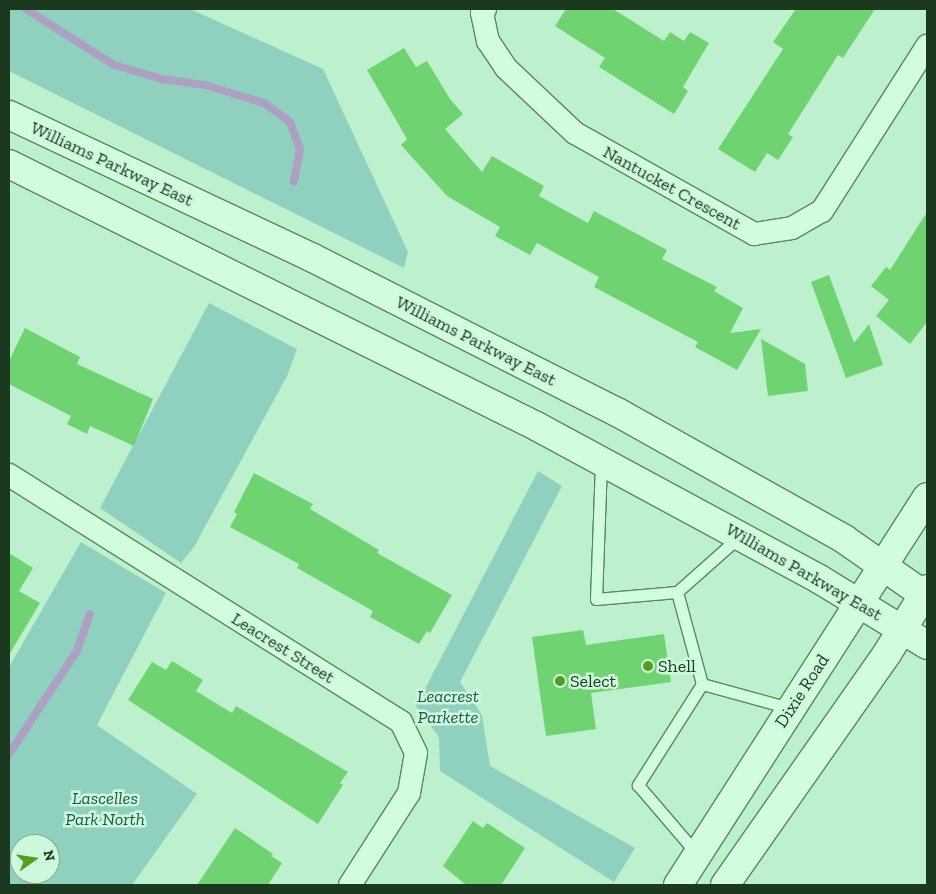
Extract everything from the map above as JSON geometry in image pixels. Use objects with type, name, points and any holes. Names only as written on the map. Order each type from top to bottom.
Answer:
[{"type":"main road","name":"Williams Parkway East","points":[[9,115],[311,257],[619,413],[799,512],[926,593]]},
{"type":"main road","name":"Williams Parkway East","points":[[9,164],[294,304],[601,461],[859,602],[927,645]]},
{"type":"main road","name":"Dixie Road","points":[[678,885],[927,497]]},
{"type":"main road","points":[[725,885],[926,593]]},
{"type":"street","name":"Nantucket Crescent","points":[[485,9],[482,13],[488,41],[506,68],[575,133],[754,234],[792,228],[822,211],[927,46]]},
{"type":"street","name":"Leacrest Street","points":[[9,475],[401,722],[416,753],[409,794],[350,885]]},
{"type":"lane","points":[[601,461],[596,599],[677,592],[740,536]]},
{"type":"lane","points":[[677,592],[702,684],[638,785],[698,855]]},
{"type":"lane","points":[[702,684],[790,708]]},
{"type":"green space","points":[[9,9],[190,9],[323,69],[408,252],[404,268],[9,71]]},
{"type":"green space","points":[[209,303],[297,349],[287,376],[194,547],[181,563],[100,508]]},
{"type":"green space","name":"Leacrest Parkette","points":[[538,471],[562,486],[460,682],[482,715],[490,766],[635,848],[614,882],[440,771],[439,737],[416,706]]},
{"type":"green space","name":"Lascelles Park North","points":[[81,542],[166,593],[97,725],[197,794],[132,885],[9,885],[9,667]]},
{"type":"building","points":[[566,9],[613,9],[664,41],[670,32],[684,41],[690,32],[709,43],[683,87],[688,91],[674,114],[599,67],[605,58],[555,26]]},
{"type":"building","points":[[796,9],[875,9],[843,58],[838,55],[788,134],[793,137],[778,160],[767,153],[755,172],[718,149],[783,49],[773,42]]},
{"type":"building","points":[[404,48],[416,67],[427,61],[450,99],[463,114],[445,129],[482,172],[492,156],[544,186],[539,196],[588,223],[594,211],[667,250],[662,259],[717,287],[714,291],[743,308],[730,333],[761,329],[737,370],[695,347],[698,342],[594,287],[599,277],[537,243],[530,255],[495,236],[500,227],[447,196],[401,145],[407,139],[367,70]]},
{"type":"building","points":[[927,212],[927,322],[910,344],[876,316],[889,300],[871,286],[886,267],[890,270]]},
{"type":"building","points":[[829,275],[854,343],[869,324],[883,365],[846,378],[811,282]]},
{"type":"building","points":[[25,328],[80,357],[77,364],[153,399],[134,446],[90,426],[87,434],[67,424],[71,416],[9,384],[9,361]]},
{"type":"building","points":[[761,339],[805,364],[808,391],[768,396]]},
{"type":"building","points":[[254,473],[313,504],[310,509],[379,550],[377,553],[452,595],[430,633],[427,631],[419,644],[370,617],[373,611],[297,568],[299,564],[230,527],[237,514],[234,512]]},
{"type":"building","points":[[9,553],[33,568],[19,591],[40,603],[9,655]]},
{"type":"building","points":[[583,630],[586,645],[664,634],[671,682],[591,693],[596,729],[546,736],[532,637]]},
{"type":"building","points":[[172,661],[203,680],[196,691],[232,713],[236,706],[348,772],[340,783],[343,785],[318,824],[128,700],[152,662],[166,670]]},
{"type":"building","points":[[473,821],[483,828],[487,823],[525,848],[501,885],[466,885],[443,866]]},
{"type":"building","points":[[235,828],[273,854],[271,856],[282,863],[268,885],[197,885]]},
{"type":"waterway","points":[[26,9],[114,65],[162,79],[205,85],[264,103],[290,122],[300,149],[294,181]]},
{"type":"waterway","points":[[9,754],[77,651],[90,614]]},
{"type":"place","name":"Shell","points":[[648,666]]},
{"type":"place","name":"Select","points":[[560,681]]}]
